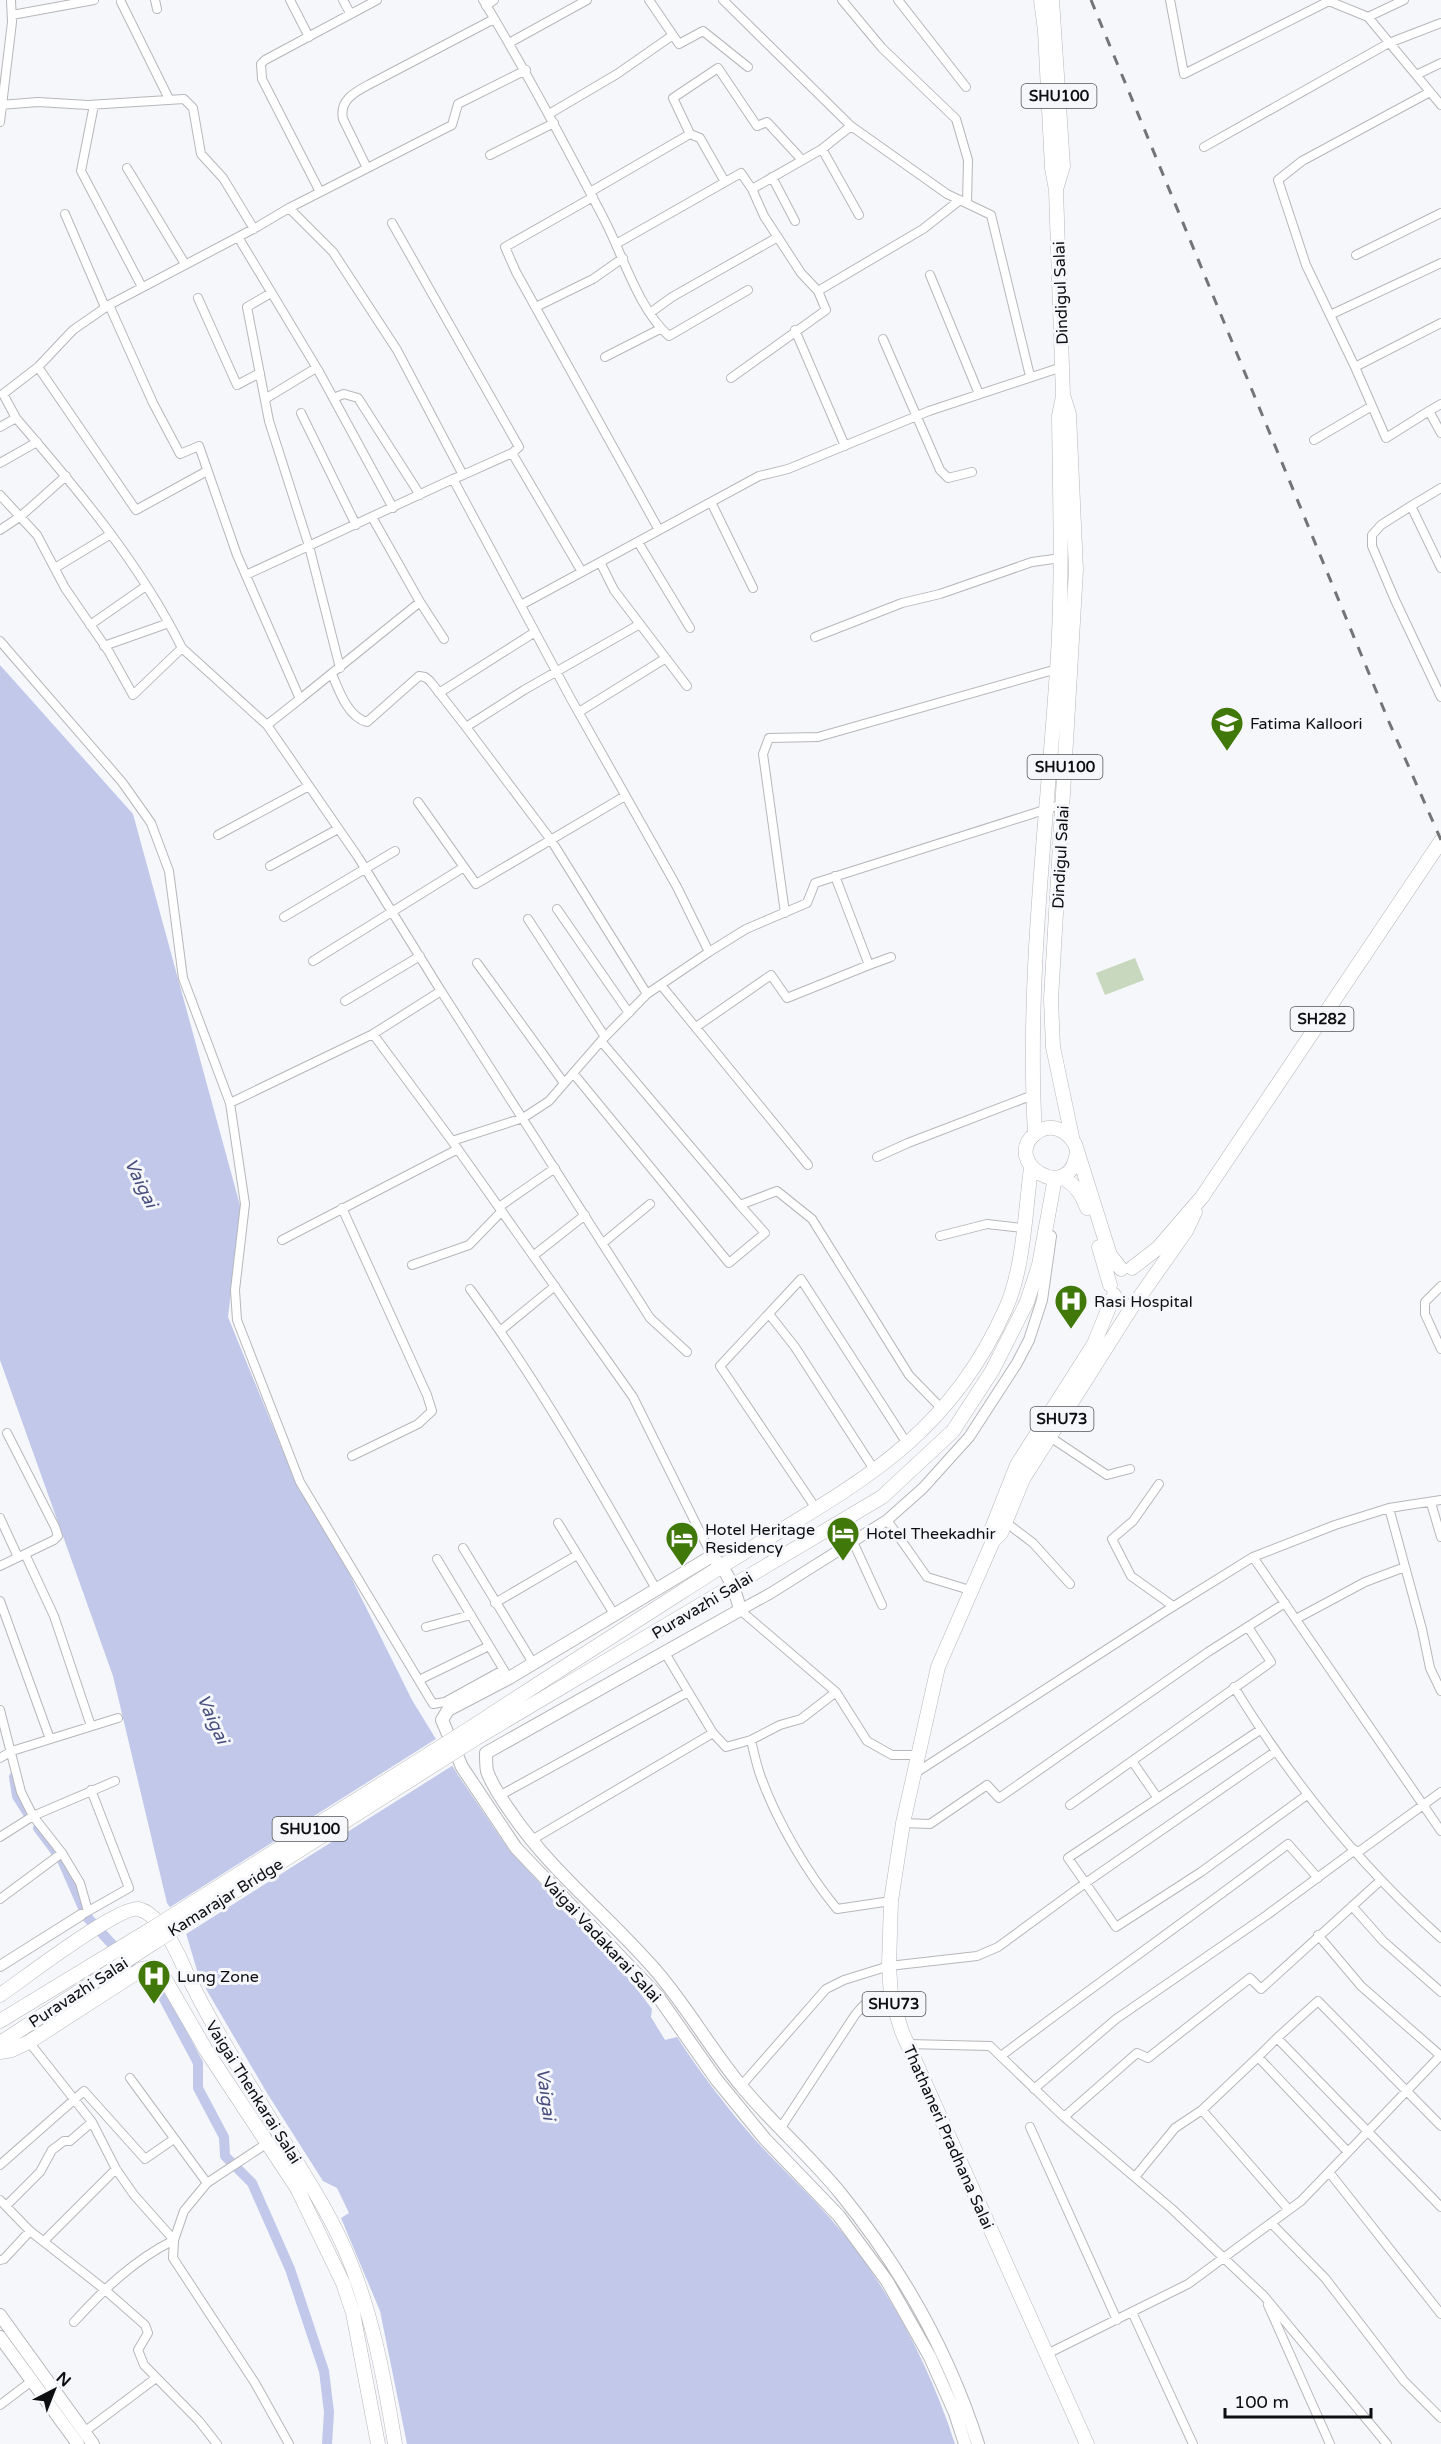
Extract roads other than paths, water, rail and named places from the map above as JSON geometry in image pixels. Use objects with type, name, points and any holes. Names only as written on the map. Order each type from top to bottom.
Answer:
[{"type":"main road","name":"Dindigul Salai","points":[[1041,0],[1045,31],[1052,168],[1056,190],[1062,367],[1064,396],[1069,414],[1077,570],[1052,1018],[1053,1047],[1072,1137]]},
{"type":"main road","name":"Dindigul Salai","points":[[1052,0],[1063,166],[1056,190]]},
{"type":"main road","name":"Dindigul Salai","points":[[1035,1134],[1034,1002],[1057,669],[1061,558],[1059,416],[1064,396]]},
{"type":"main road","name":"SH282","points":[[1139,1297],[1186,1231],[1203,1197],[1441,841]]},
{"type":"main road","points":[[1035,1134],[1050,1128],[1058,1128],[1072,1137]]},
{"type":"main road","name":"SHU100","points":[[1031,1168],[1027,1146],[1035,1134]]},
{"type":"main road","name":"SHU100","points":[[1058,1177],[1073,1167],[1077,1151],[1072,1137]]},
{"type":"main road","points":[[1031,1168],[1042,1176],[1058,1177],[1074,1184],[1080,1191],[1112,1290],[1127,1302],[1139,1297],[1144,1282],[1140,1273],[1127,1268],[1110,1255],[1077,1151]]},
{"type":"main road","name":"Puravazhi Salai","points":[[475,1732],[604,1640],[817,1510],[875,1471],[908,1445],[943,1410],[978,1363],[1006,1308],[1022,1250],[1031,1168]]},
{"type":"main road","name":"Puravazhi Salai","points":[[475,1732],[734,1587],[882,1497],[953,1431],[992,1371],[1027,1302],[1040,1265],[1048,1214],[1058,1177]]},
{"type":"main road","name":"SH282","points":[[1127,1268],[1158,1248],[1203,1197]]},
{"type":"main road","name":"SHU73","points":[[1112,1290],[1113,1275],[1127,1268]]},
{"type":"main road","name":"Thathaneri Pradhana Salai","points":[[1087,2444],[907,2044],[891,1996],[889,1966],[891,1901],[903,1823],[938,1666],[973,1591],[993,1541],[1001,1533],[1001,1518],[1017,1465],[1094,1344],[1112,1290]]},
{"type":"main road","name":"Thathaneri Pradhana Salai","points":[[1001,1518],[1023,1479],[1139,1297]]},
{"type":"main road","points":[[712,1556],[723,1566],[734,1587],[740,1610]]},
{"type":"main road","name":"Vaigai Vadakarai Salai","points":[[712,1556],[533,1663],[506,1674],[448,1710],[442,1720],[462,1767],[516,1848],[657,1995],[716,2079],[765,2139],[839,2216],[887,2281],[930,2357],[955,2413],[965,2444]]},
{"type":"main road","name":"Vaigai Vadakarai Salai","points":[[740,1610],[486,1752],[487,1771],[499,1796],[531,1841],[555,1870],[650,1964],[683,2004],[708,2043],[741,2086],[841,2194],[890,2261],[923,2314],[966,2407],[978,2444]]},
{"type":"main road","name":"Kamarajar Bridge","points":[[152,1937],[475,1732]]},
{"type":"main road","name":"Vaigai Thenkarai Salai","points":[[0,1995],[105,1923],[134,1909],[154,1918],[175,1948],[207,2017],[317,2194],[350,2261],[367,2307],[395,2444]]},
{"type":"main road","name":"Puravazhi Salai","points":[[0,2021],[152,1937]]},
{"type":"main road","name":"Puravazhi Salai","points":[[0,2043],[123,1955]]},
{"type":"main road","name":"Vaigai Thenkarai Salai","points":[[0,2052],[12,2050],[29,2042],[142,1969],[154,1967],[162,1974],[206,2050],[269,2142],[297,2188],[343,2283],[353,2313],[378,2444]]},
{"type":"main road","points":[[0,2315],[93,2444]]},
{"type":"main road","points":[[0,2337],[78,2444]]},
{"type":"street","points":[[0,122],[10,40],[11,0]]},
{"type":"street","points":[[12,15],[94,0]]},
{"type":"street","points":[[290,0],[309,37]]},
{"type":"street","points":[[343,0],[350,14]]},
{"type":"street","points":[[320,192],[262,79],[260,69],[265,60],[377,0]]},
{"type":"street","points":[[510,44],[587,0]]},
{"type":"street","points":[[649,0],[679,44],[703,31],[748,67]]},
{"type":"street","points":[[723,0],[851,126],[947,194],[991,215],[1030,376]]},
{"type":"street","points":[[842,0],[882,48],[956,119],[968,160],[964,202]]},
{"type":"street","points":[[898,0],[966,87]]},
{"type":"street","points":[[1170,0],[1184,74],[1329,0],[1368,17],[1441,105]]},
{"type":"street","points":[[1368,17],[1404,0]]},
{"type":"street","points":[[121,2],[169,99]]},
{"type":"street","points":[[488,2],[494,19],[526,70],[660,329],[669,336],[748,290]]},
{"type":"street","points":[[367,168],[343,119],[341,111],[346,100],[353,93],[494,19]]},
{"type":"street","points":[[1204,147],[1389,43],[1441,23]]},
{"type":"street","points":[[549,114],[617,74],[673,35]]},
{"type":"street","points":[[0,44],[10,40]]},
{"type":"street","points":[[1416,75],[1441,63]]},
{"type":"street","points":[[725,182],[700,138],[690,134],[673,98],[718,68],[757,126],[767,122],[802,160]]},
{"type":"street","points":[[526,70],[458,104],[452,125],[289,208],[254,229],[107,306],[74,330],[38,367],[1,393],[16,418],[66,476],[111,534],[146,586],[182,648],[267,725],[365,868],[650,1318],[687,1353]]},
{"type":"street","points":[[1430,92],[1302,160],[1278,180],[1306,265],[1386,438],[1441,405]]},
{"type":"street","points":[[1,105],[38,102],[94,105],[184,99],[193,108],[201,154],[223,178],[254,229]]},
{"type":"street","points":[[94,105],[81,171],[142,287]]},
{"type":"street","points":[[490,155],[554,123]]},
{"type":"street","points":[[752,189],[822,149],[851,126]]},
{"type":"street","points":[[659,530],[516,272],[505,247],[690,134]]},
{"type":"street","points":[[822,149],[859,215]]},
{"type":"street","points":[[127,168],[185,264]]},
{"type":"street","points":[[616,244],[741,172],[752,189],[764,216],[801,273],[818,291],[826,310],[731,378]]},
{"type":"street","points":[[772,177],[795,221]]},
{"type":"street","points":[[818,291],[964,202]]},
{"type":"street","points":[[289,208],[333,252],[397,350],[463,475]]},
{"type":"street","points":[[1356,255],[1441,213]]},
{"type":"street","points":[[65,214],[153,404],[180,454],[199,446],[246,575],[300,699]]},
{"type":"street","points":[[246,575],[512,453],[519,447],[392,223]]},
{"type":"street","points":[[238,237],[316,368],[393,508]]},
{"type":"street","points":[[650,313],[672,297],[778,237]]},
{"type":"street","points":[[536,307],[593,279],[623,258]]},
{"type":"street","points":[[1330,315],[1441,263]]},
{"type":"street","points":[[930,275],[979,394]]},
{"type":"street","points":[[271,293],[247,306],[269,421],[309,546],[341,694],[351,711],[361,720],[368,722],[419,676],[430,681],[551,840],[647,994]]},
{"type":"street","points":[[198,298],[237,385],[260,373]]},
{"type":"street","points":[[1355,367],[1441,323]]},
{"type":"street","points":[[606,357],[660,329]]},
{"type":"street","points":[[795,330],[845,446]]},
{"type":"street","points":[[883,339],[944,474],[948,478],[972,472]]},
{"type":"street","points":[[38,367],[136,510],[207,471]]},
{"type":"street","points":[[521,605],[759,476],[788,470],[916,416],[1062,367]]},
{"type":"street","points":[[265,399],[316,368]]},
{"type":"street","points":[[333,398],[344,394],[358,398],[420,495]]},
{"type":"street","points":[[1314,440],[1372,406]]},
{"type":"street","points":[[1428,411],[1441,433]]},
{"type":"street","points":[[301,413],[356,525]]},
{"type":"street","points":[[0,427],[16,418]]},
{"type":"street","points":[[0,463],[37,442]]},
{"type":"street","points":[[512,453],[582,572]]},
{"type":"street","points":[[0,530],[21,516],[66,476]]},
{"type":"street","points":[[453,480],[556,671],[677,887],[709,952]]},
{"type":"street","points":[[1441,488],[1381,525],[1372,535],[1372,546],[1441,697]]},
{"type":"street","points":[[0,495],[37,535],[133,695],[182,648]]},
{"type":"street","points":[[711,502],[753,588]]},
{"type":"street","points":[[1411,506],[1441,568]]},
{"type":"street","points":[[372,517],[420,602],[444,639]]},
{"type":"street","points":[[55,568],[111,534]]},
{"type":"street","points":[[638,542],[690,628]]},
{"type":"street","points":[[815,637],[902,603],[940,594],[1032,562],[1061,558]]},
{"type":"street","points":[[600,562],[614,590],[687,686]]},
{"type":"street","points":[[90,625],[146,586]]},
{"type":"street","points":[[267,725],[420,602]]},
{"type":"street","points":[[104,646],[169,623]]},
{"type":"street","points":[[466,727],[556,671],[640,624]]},
{"type":"street","points":[[439,693],[535,632]]},
{"type":"street","points":[[0,641],[122,782],[151,823],[169,871],[183,978],[230,1103],[245,1204],[235,1290],[237,1320],[300,1482],[433,1704],[445,1702],[506,1674],[437,1559]]},
{"type":"street","points":[[579,712],[666,658]]},
{"type":"street","points":[[785,913],[763,754],[769,738],[818,737],[1057,669]]},
{"type":"street","points":[[218,835],[309,786]]},
{"type":"street","points":[[418,802],[476,884],[626,796]]},
{"type":"street","points":[[452,1141],[523,1118],[549,1101],[603,1039],[647,994],[746,929],[807,903],[815,883],[1063,804]]},
{"type":"street","points":[[270,866],[339,829]]},
{"type":"street","points":[[284,917],[395,851]]},
{"type":"street","points":[[313,961],[464,867]]},
{"type":"street","points":[[835,876],[869,965]]},
{"type":"street","points":[[557,909],[629,1013]]},
{"type":"street","points":[[528,919],[603,1039],[765,1233],[729,1263],[573,1073]]},
{"type":"street","points":[[345,1001],[420,956]]},
{"type":"street","points":[[696,1027],[771,975],[787,998],[891,957]]},
{"type":"street","points":[[477,963],[564,1083]]},
{"type":"street","points":[[661,985],[808,1165]]},
{"type":"street","points":[[230,1103],[374,1035],[441,991]]},
{"type":"street","points":[[374,1035],[458,1149],[633,1397],[712,1556]]},
{"type":"street","points":[[877,1157],[1033,1095]]},
{"type":"street","points":[[282,1240],[458,1149]]},
{"type":"street","points":[[412,1265],[469,1245],[500,1209],[555,1168]]},
{"type":"street","points":[[740,1205],[777,1191],[812,1219],[909,1375],[943,1410]]},
{"type":"street","points":[[603,1243],[650,1204]]},
{"type":"street","points":[[342,1208],[427,1395],[432,1411],[418,1424],[352,1456]]},
{"type":"street","points":[[918,1755],[892,1755],[867,1741],[836,1692],[740,1610],[887,1520],[923,1488],[969,1437],[1017,1363],[1029,1340],[1042,1300],[1053,1218],[1048,1214]]},
{"type":"street","points":[[533,1256],[585,1215]]},
{"type":"street","points":[[939,1236],[987,1224],[1023,1228]]},
{"type":"street","points":[[817,1510],[720,1366],[801,1279],[908,1445]]},
{"type":"street","points":[[500,1330],[555,1286]]},
{"type":"street","points":[[1441,1286],[1425,1302],[1425,1314],[1441,1349]]},
{"type":"street","points":[[470,1289],[500,1330],[583,1460],[656,1589]]},
{"type":"street","points":[[769,1314],[795,1347],[875,1471]]},
{"type":"street","points":[[0,1566],[58,1536],[56,1527],[7,1433]]},
{"type":"street","points":[[1050,1437],[1107,1475],[1130,1469]]},
{"type":"street","points":[[1159,1484],[1133,1521],[1112,1539],[1131,1576],[1173,1606]]},
{"type":"street","points":[[913,1774],[1253,1557],[1335,1525],[1389,1508],[1441,1500]]},
{"type":"street","points":[[1431,1503],[1441,1537]]},
{"type":"street","points":[[1389,1508],[1430,1668],[1441,1691]]},
{"type":"street","points":[[0,1518],[54,1616],[91,1726]]},
{"type":"street","points":[[1001,1518],[1033,1543],[1070,1584]]},
{"type":"street","points":[[843,1520],[882,1605]]},
{"type":"street","points":[[887,1520],[927,1577],[973,1591]]},
{"type":"street","points":[[558,1524],[614,1614]]},
{"type":"street","points":[[463,1548],[533,1663]]},
{"type":"street","points":[[495,1603],[577,1555]]},
{"type":"street","points":[[1253,1557],[1441,1831]]},
{"type":"street","points":[[1296,1619],[1365,1582],[1405,1567]]},
{"type":"street","points":[[0,1601],[50,1739]]},
{"type":"street","points":[[903,1823],[930,1824],[987,1785],[999,1798],[1208,1652],[1285,1603]]},
{"type":"street","points":[[426,1627],[471,1616]]},
{"type":"street","points":[[1070,1805],[1271,1662],[1248,1627]]},
{"type":"street","points":[[418,1680],[489,1646]]},
{"type":"street","points":[[665,1653],[713,1733],[726,1746],[751,1740],[780,1725],[801,1719],[836,1692]]},
{"type":"street","points":[[1234,1687],[1260,1730],[1307,1795],[1403,1905],[1441,1938]]},
{"type":"street","points":[[499,1796],[688,1692]]},
{"type":"street","points":[[0,1710],[7,1754],[31,1818],[80,1883],[86,1912]]},
{"type":"street","points":[[7,1754],[118,1718]]},
{"type":"street","points":[[1260,1730],[1068,1858],[1084,1884],[1116,1927],[1201,1872],[1307,1795]]},
{"type":"street","points":[[531,1841],[713,1733]]},
{"type":"street","points":[[751,1740],[762,1780],[788,1834],[819,1887],[837,1909],[891,1901]]},
{"type":"street","points":[[741,2086],[826,1989],[844,1980],[889,1966],[977,1956],[998,1947],[1084,1884],[1276,1751]]},
{"type":"street","points":[[1132,1761],[1157,1797]]},
{"type":"street","points":[[0,1837],[31,1818],[115,1781]]},
{"type":"street","points":[[0,1966],[129,1888],[91,1790]]},
{"type":"street","points":[[1034,2089],[1116,2019],[1441,1792]]},
{"type":"street","points":[[1001,2056],[1076,1999],[1185,1923],[1288,1844],[1318,1878]]},
{"type":"street","points":[[0,1899],[60,1855]]},
{"type":"street","points":[[1064,2117],[1137,2053],[1148,2058],[1250,1978],[1261,1989],[1318,1935],[1382,1880]]},
{"type":"street","points":[[1352,1906],[1383,1941],[1441,1992]]},
{"type":"street","points":[[1047,2354],[1188,2284],[1301,2201],[1441,2055],[1361,1986],[1318,1935]]},
{"type":"street","points":[[780,2130],[855,2015],[866,2002],[877,1995],[891,1996]]},
{"type":"street","points":[[1135,2177],[1174,2128],[1202,2110],[1318,2001],[1441,2126]]},
{"type":"street","points":[[1277,2038],[1369,2130],[1441,2208]]},
{"type":"street","points":[[29,2042],[92,2122],[116,2169],[134,2195],[174,2240]]},
{"type":"street","points":[[907,2044],[990,2046],[1064,2117],[1172,2209],[1264,2296],[1387,2444]]},
{"type":"street","points":[[1258,2057],[1348,2152]]},
{"type":"street","points":[[130,2078],[207,2183]]},
{"type":"street","points":[[0,2165],[84,2091],[145,2158],[174,2139]]},
{"type":"street","points":[[1202,2110],[1289,2210]]},
{"type":"street","points":[[92,2122],[70,2141],[64,2141],[52,2150],[40,2172],[3,2203],[30,2231],[104,2289],[145,2325],[148,2333],[138,2350],[144,2365],[199,2421],[217,2444]]},
{"type":"street","points":[[1030,2127],[1117,2320]]},
{"type":"street","points":[[269,2142],[207,2183],[184,2211],[174,2240],[173,2258],[255,2383],[289,2444]]},
{"type":"street","points":[[44,2241],[116,2169]]},
{"type":"street","points":[[1329,2172],[1441,2314]]},
{"type":"street","points":[[1270,2223],[1325,2278],[1404,2381],[1441,2418]]},
{"type":"street","points":[[0,2260],[4,2259],[30,2231]]},
{"type":"street","points":[[74,2322],[104,2289],[155,2249],[174,2240]]},
{"type":"street","points":[[1264,2296],[1330,2444]]},
{"type":"street","points":[[1132,2312],[1193,2444]]},
{"type":"street","points":[[84,2432],[156,2378]]},
{"type":"street","points":[[0,2405],[33,2380]]},
{"type":"water","name":"Vaigai","points":[[0,665],[133,814],[241,1209],[228,1317],[298,1488],[334,1543],[412,1700],[458,1775],[509,1850],[630,1980],[652,2009],[651,2017],[665,2040],[677,2037],[705,2078],[746,2130],[821,2208],[870,2269],[919,2354],[955,2444],[407,2444],[380,2311],[341,2218],[349,2213],[337,2188],[323,2181],[267,2093],[199,1977],[185,1930],[167,1903],[113,1676],[0,1360]]},
{"type":"waterway","points":[[14,1777],[17,1796],[29,1815]]},
{"type":"waterway","points":[[38,1828],[62,1860],[87,1917],[121,1954]]},
{"type":"waterway","points":[[133,1968],[163,1997],[198,2063],[198,2088],[224,2137],[225,2156],[252,2183],[290,2269],[324,2371],[329,2412],[327,2444]]},
{"type":"railway","points":[[1091,0],[1389,722],[1441,840]]},
{"type":"place","name":"Fatima Kalloori","points":[[1227,752]]},
{"type":"place","name":"Rasi Hospital","points":[[1071,1330]]},
{"type":"place","name":"Hotel Theekadhir","points":[[843,1562]]},
{"type":"place","name":"Hotel Heritage Residency","points":[[682,1567]]},
{"type":"place","name":"Lung Zone","points":[[154,2005]]}]
